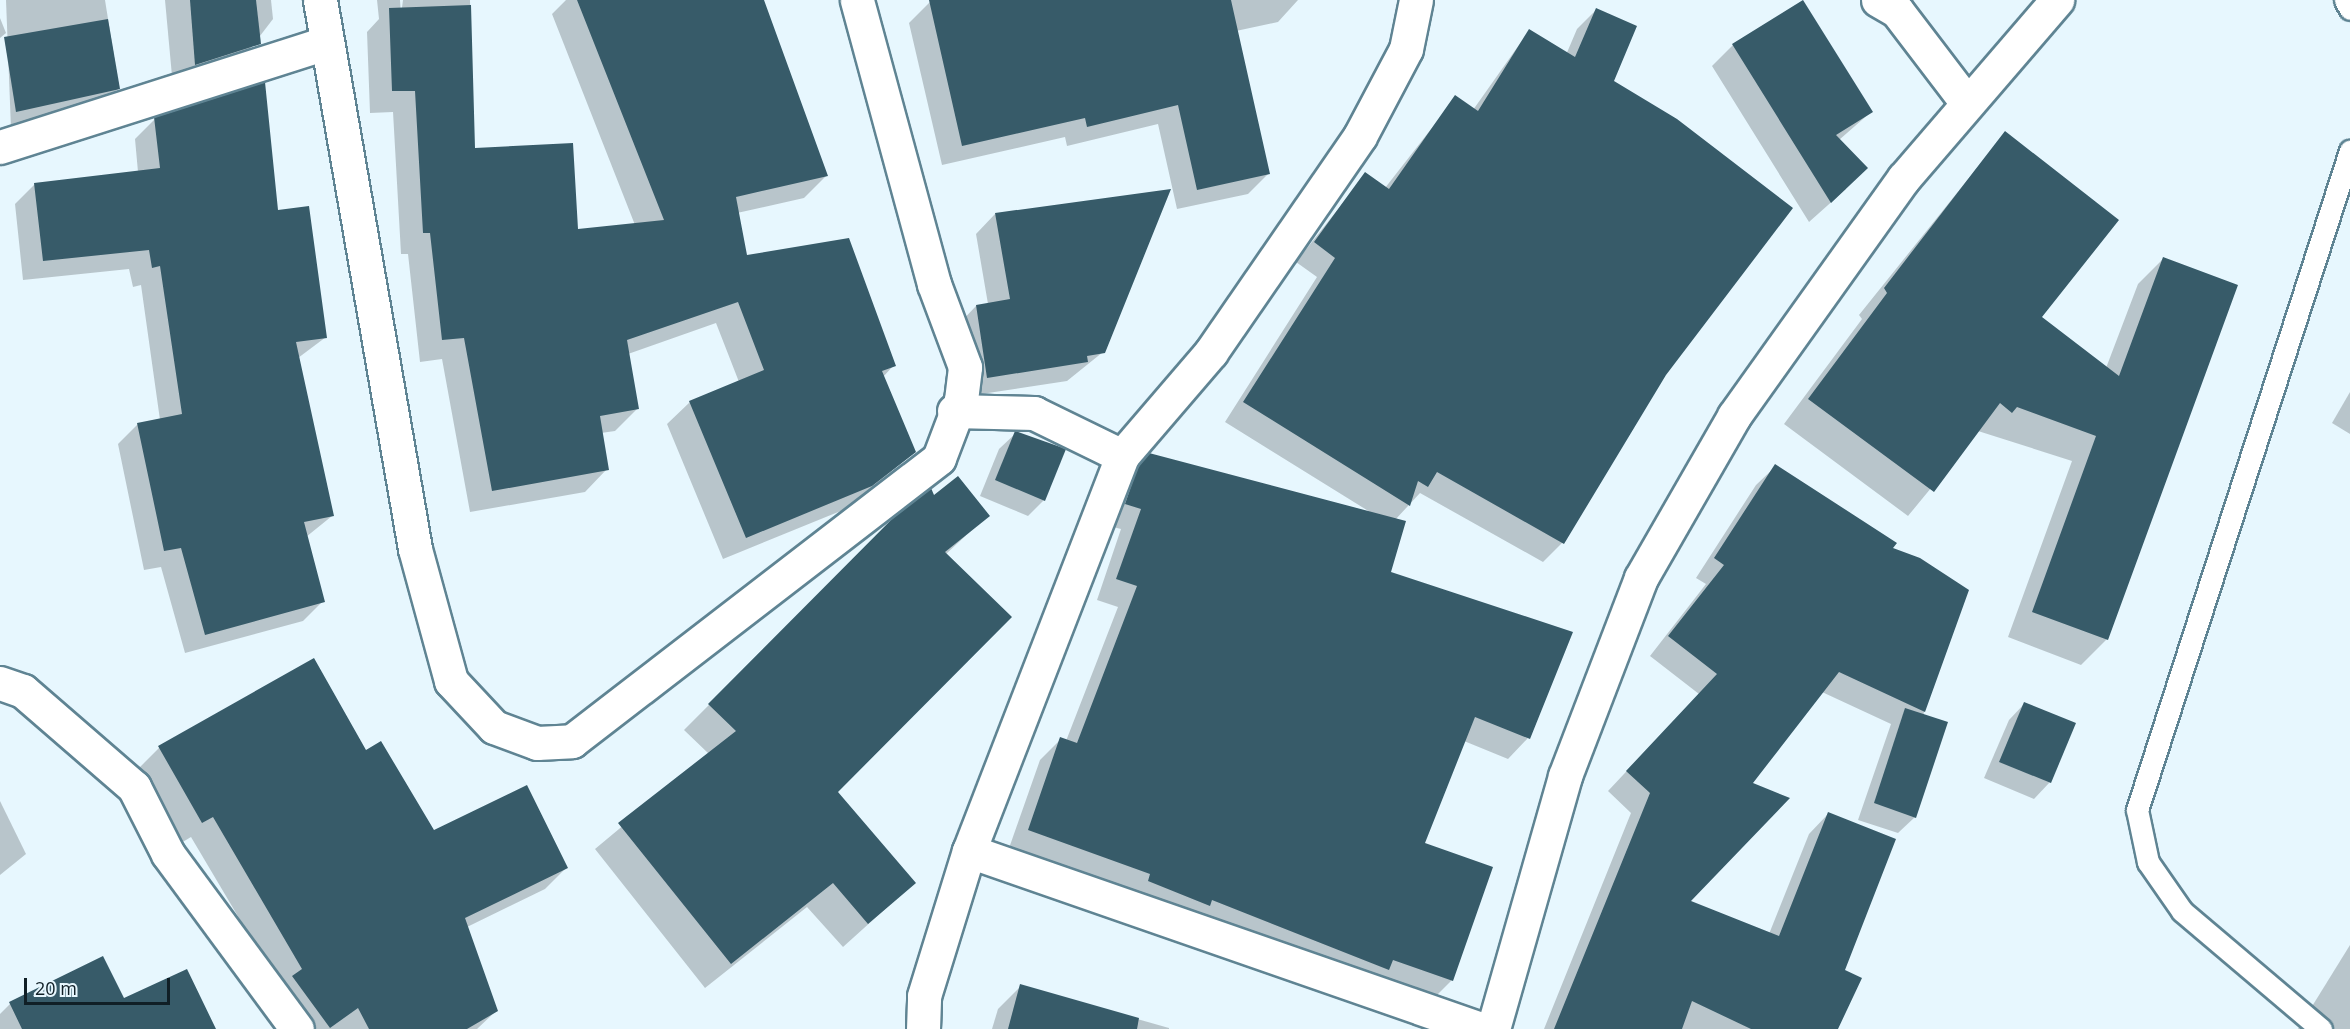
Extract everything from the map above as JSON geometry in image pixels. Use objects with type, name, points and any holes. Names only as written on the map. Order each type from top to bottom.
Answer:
[{"type":"street","points":[[320,0],[325,43],[415,549],[451,681],[494,727],[537,743],[572,741],[939,458],[954,411],[961,400],[965,367],[934,284],[857,0]]},
{"type":"street","points":[[923,1029],[924,996],[969,851],[1122,456],[1211,352],[1360,136],[1406,49],[1416,0]]},
{"type":"street","points":[[1878,0],[1897,11],[1967,103]]},
{"type":"street","points":[[1493,1029],[1565,776],[1641,578],[1734,416],[1904,178],[2057,0]]},
{"type":"street","points":[[0,147],[325,43]]},
{"type":"street","points":[[954,411],[1034,413],[1122,456]]},
{"type":"street","points":[[0,683],[23,691],[134,787],[168,854],[297,1029]]},
{"type":"street","points":[[969,851],[1481,1029]]},
{"type":"lane","points":[[2345,0],[2350,9]]},
{"type":"lane","points":[[2321,1029],[2182,911],[2148,862],[2137,810],[2350,151]]},
{"type":"building","points":[[190,0],[256,0],[261,44],[195,65]]},
{"type":"building","points":[[577,0],[764,0],[828,176],[736,197],[747,255],[849,238],[896,366],[882,371],[916,452],[872,486],[746,538],[689,401],[764,370],[738,302],[627,340],[639,409],[600,416],[609,470],[492,491],[464,338],[442,340],[430,233],[423,233],[415,91],[392,91],[389,8],[471,5],[475,148],[573,143],[578,229],[664,220]]},
{"type":"building","points":[[929,0],[1231,0],[1270,174],[1197,190],[1178,105],[1087,127],[1085,118],[962,146]]},
{"type":"building","points":[[1803,0],[1873,112],[1836,135],[1868,168],[1831,203],[1732,44]]},
{"type":"building","points":[[1596,8],[1637,26],[1614,81],[1677,119],[1793,208],[1666,375],[1564,544],[1437,472],[1428,487],[1418,481],[1410,506],[1243,402],[1335,258],[1314,242],[1365,172],[1389,189],[1455,95],[1478,111],[1529,29],[1575,57]]},
{"type":"building","points":[[108,19],[120,89],[16,112],[4,37]]},
{"type":"building","points":[[265,82],[278,210],[309,206],[327,338],[296,342],[334,516],[304,522],[325,602],[205,635],[181,548],[164,551],[137,423],[182,414],[160,266],[152,268],[149,250],[43,261],[34,183],[160,168],[154,117]]},
{"type":"building","points":[[2005,131],[2119,220],[2042,317],[2119,376],[2163,257],[2238,285],[2108,640],[2032,612],[2096,436],[2017,407],[2012,413],[2000,403],[1934,492],[1808,399],[1887,293],[1884,288]]},
{"type":"building","points":[[1171,189],[1105,353],[1087,356],[1088,362],[987,378],[976,305],[1010,299],[995,213]]},
{"type":"building","points":[[1015,431],[1066,449],[1045,501],[995,480]]},
{"type":"building","points":[[1149,453],[1406,521],[1391,572],[1573,632],[1530,739],[1475,717],[1425,843],[1493,867],[1453,981],[1393,960],[1389,970],[1212,900],[1210,906],[1148,881],[1150,874],[1028,830],[1060,737],[1077,743],[1137,586],[1116,579],[1141,509],[1125,504],[1138,466]]},
{"type":"building","points":[[1775,464],[1897,543],[1893,548],[1920,558],[1969,590],[1925,712],[1839,672],[1753,783],[1790,798],[1691,901],[1779,936],[1828,812],[1896,839],[1845,970],[1862,978],[1838,1029],[1751,1029],[1692,1001],[1682,1029],[1554,1029],[1650,793],[1626,771],[1717,674],[1668,636],[1724,565],[1714,558]]},
{"type":"building","points":[[958,476],[990,516],[945,552],[1012,617],[838,792],[916,883],[868,924],[833,883],[731,964],[618,823],[736,731],[708,704],[897,514],[931,488],[934,495]]},
{"type":"building","points":[[314,658],[366,750],[381,741],[434,830],[527,785],[568,868],[465,918],[498,1011],[467,1029],[369,1029],[358,1008],[330,1028],[292,976],[302,969],[213,817],[202,823],[158,746]]},
{"type":"building","points":[[2024,702],[2076,723],[2051,783],[1999,762]]},
{"type":"building","points":[[1905,708],[1948,722],[1916,818],[1874,803]]},
{"type":"building","points":[[103,956],[124,998],[187,969],[216,1029],[22,1029],[9,1002]]},
{"type":"building","points":[[1020,984],[1139,1018],[1137,1029],[1008,1029]]}]
